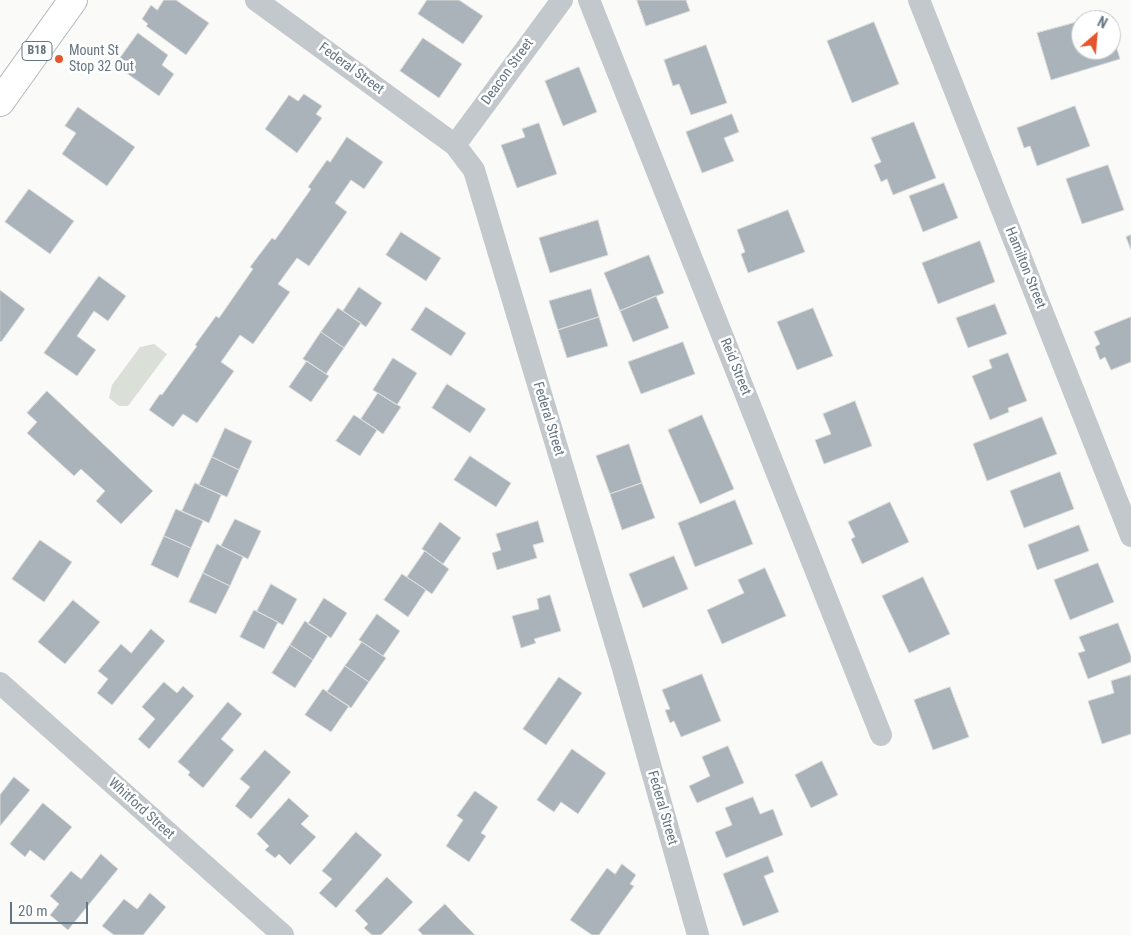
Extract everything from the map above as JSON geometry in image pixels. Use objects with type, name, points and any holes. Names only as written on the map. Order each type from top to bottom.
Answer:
[{"type":"highway","name":"B18","points":[[0,102],[73,0]]},
{"type":"street","name":"Federal Street","points":[[256,0],[455,145],[474,170],[622,665],[698,935]]},
{"type":"street","name":"Deacon Street","points":[[455,145],[562,0]]},
{"type":"street","name":"Reid Street","points":[[588,0],[881,735]]},
{"type":"street","name":"Hamilton Street","points":[[919,0],[1131,536]]},
{"type":"street","name":"Whitford Street","points":[[0,683],[283,935]]},
{"type":"shaded area","points":[[154,344],[167,354],[128,406],[119,406],[109,398],[112,385],[140,347]]},
{"type":"building","points":[[164,0],[176,0],[209,23],[186,55],[146,26],[148,24],[142,19],[151,5],[157,10]]},
{"type":"building","points":[[427,0],[459,0],[483,16],[463,44],[418,14]]},
{"type":"building","points":[[637,0],[686,0],[690,11],[646,26]]},
{"type":"building","points":[[874,22],[899,84],[852,103],[827,41]]},
{"type":"building","points":[[1071,24],[1071,60],[1117,60],[1051,80],[1037,33]]},
{"type":"building","points":[[138,33],[168,55],[162,65],[174,74],[159,96],[115,65]]},
{"type":"building","points":[[423,38],[462,64],[439,98],[400,71]]},
{"type":"building","points":[[706,45],[727,103],[691,115],[679,84],[673,86],[664,60]]},
{"type":"building","points":[[579,67],[597,112],[563,126],[545,81]]},
{"type":"building","points":[[304,94],[322,106],[316,114],[322,118],[297,153],[265,129],[289,95],[298,101]]},
{"type":"building","points":[[1075,106],[1090,146],[1037,166],[1030,146],[1024,148],[1017,128]]},
{"type":"building","points":[[78,107],[135,147],[107,186],[62,154],[76,133],[65,126]]},
{"type":"building","points":[[732,114],[739,132],[724,138],[734,161],[702,173],[686,132]]},
{"type":"building","points":[[914,122],[936,178],[893,195],[887,179],[881,182],[874,165],[881,162],[871,138]]},
{"type":"building","points":[[539,123],[557,174],[517,188],[501,145],[525,137],[522,129]]},
{"type":"building","points":[[347,137],[383,162],[364,189],[351,180],[335,203],[347,212],[309,266],[297,258],[278,284],[290,292],[253,344],[240,335],[221,362],[234,371],[197,423],[183,414],[173,427],[149,410],[197,346],[195,345],[216,316],[219,318],[253,269],[250,267],[272,238],[275,240],[311,189],[308,187],[327,160],[330,162]]},
{"type":"building","points":[[1108,165],[1124,210],[1082,224],[1066,179]]},
{"type":"building","points":[[944,183],[958,218],[923,232],[909,196]]},
{"type":"building","points":[[29,189],[74,221],[50,254],[5,222]]},
{"type":"building","points":[[788,210],[805,252],[748,273],[741,254],[745,252],[737,230]]},
{"type":"building","points":[[598,220],[608,255],[550,273],[539,238]]},
{"type":"building","points":[[401,232],[441,258],[426,281],[386,255]]},
{"type":"building","points":[[1131,235],[1131,250],[1126,237]]},
{"type":"building","points":[[980,241],[995,282],[938,304],[922,263]]},
{"type":"building","points":[[649,255],[664,293],[620,311],[604,273]]},
{"type":"building","points":[[99,276],[126,296],[108,321],[94,311],[77,336],[96,350],[77,376],[44,353]]},
{"type":"building","points":[[359,287],[382,303],[366,327],[343,311]]},
{"type":"building","points":[[591,289],[599,317],[558,330],[549,301]]},
{"type":"building","points":[[0,290],[25,309],[1,342],[0,341]]},
{"type":"building","points":[[656,296],[669,328],[633,342],[620,311]]},
{"type":"building","points":[[995,304],[1007,334],[968,348],[956,318]]},
{"type":"building","points":[[426,307],[466,333],[451,356],[411,330]]},
{"type":"building","points":[[338,308],[361,323],[344,348],[321,332]]},
{"type":"building","points":[[813,308],[833,356],[797,370],[777,322]]},
{"type":"building","points":[[599,317],[608,346],[567,358],[558,330]]},
{"type":"building","points":[[1131,317],[1131,362],[1111,370],[1105,357],[1100,360],[1095,347],[1100,344],[1094,332]]},
{"type":"building","points":[[321,332],[344,348],[326,374],[303,359]]},
{"type":"building","points":[[683,342],[695,374],[641,394],[628,362]]},
{"type":"building","points":[[1008,353],[1027,401],[1008,408],[1009,412],[990,420],[972,376],[992,368],[989,360]]},
{"type":"building","points":[[393,358],[417,373],[397,405],[373,390]]},
{"type":"building","points":[[307,361],[329,376],[311,402],[289,387]]},
{"type":"building","points":[[447,384],[486,409],[470,433],[432,408]]},
{"type":"building","points":[[47,391],[153,491],[121,524],[96,501],[105,491],[81,469],[74,476],[27,433],[37,422],[27,413]]},
{"type":"building","points":[[378,393],[401,407],[383,434],[361,419]]},
{"type":"building","points":[[855,401],[872,446],[824,464],[815,440],[831,434],[823,414]]},
{"type":"building","points":[[354,415],[377,430],[360,456],[336,441]]},
{"type":"building","points":[[702,415],[734,489],[700,504],[668,430]]},
{"type":"building","points":[[1042,417],[1057,454],[987,481],[973,444]]},
{"type":"building","points":[[225,428],[252,441],[239,470],[212,457]]},
{"type":"building","points":[[629,444],[642,483],[610,494],[596,456]]},
{"type":"building","points":[[470,456],[511,483],[496,507],[454,480]]},
{"type":"building","points":[[212,457],[239,470],[227,497],[199,485]]},
{"type":"building","points":[[1060,472],[1074,509],[1024,528],[1010,491]]},
{"type":"building","points":[[195,483],[221,495],[209,523],[182,511]]},
{"type":"building","points":[[642,483],[655,518],[622,530],[610,494]]},
{"type":"building","points":[[735,500],[753,544],[695,567],[678,523]]},
{"type":"building","points":[[890,502],[909,542],[862,564],[851,539],[855,537],[848,522]]},
{"type":"building","points":[[176,509],[203,521],[191,548],[164,536]]},
{"type":"building","points":[[235,519],[261,531],[248,559],[221,546]]},
{"type":"building","points":[[538,521],[544,542],[533,545],[537,558],[497,570],[492,553],[501,550],[496,534]]},
{"type":"building","points":[[440,522],[461,538],[443,564],[422,549]]},
{"type":"building","points":[[1079,525],[1089,551],[1037,570],[1028,545]]},
{"type":"building","points":[[164,536],[191,548],[178,578],[151,565]]},
{"type":"building","points":[[40,540],[72,562],[44,602],[12,579]]},
{"type":"building","points":[[217,544],[243,557],[230,586],[203,573]]},
{"type":"building","points":[[425,551],[449,569],[432,594],[407,577]]},
{"type":"building","points":[[674,556],[688,589],[643,608],[629,574]]},
{"type":"building","points":[[1098,563],[1114,602],[1070,620],[1054,580]]},
{"type":"building","points":[[765,568],[786,616],[722,644],[707,610],[744,593],[738,580]]},
{"type":"building","points":[[203,573],[230,586],[216,614],[189,602]]},
{"type":"building","points":[[402,574],[426,590],[408,617],[384,600]]},
{"type":"building","points":[[923,577],[950,634],[909,653],[882,596]]},
{"type":"building","points":[[271,584],[297,599],[283,625],[257,611]]},
{"type":"building","points":[[550,595],[561,631],[534,639],[536,643],[521,648],[512,616],[539,609],[537,599]]},
{"type":"building","points":[[324,598],[347,613],[331,638],[308,624]]},
{"type":"building","points":[[73,600],[100,622],[65,664],[38,642]]},
{"type":"building","points":[[254,610],[278,622],[264,649],[240,637]]},
{"type":"building","points":[[377,614],[400,631],[383,656],[359,640]]},
{"type":"building","points":[[305,621],[328,636],[313,660],[290,645]]},
{"type":"building","points":[[1118,623],[1131,656],[1131,662],[1088,679],[1078,653],[1085,651],[1079,637]]},
{"type":"building","points":[[151,629],[165,641],[112,705],[97,693],[108,679],[98,671],[121,644],[131,653]]},
{"type":"building","points":[[362,642],[386,658],[369,682],[345,666]]},
{"type":"building","points":[[290,645],[313,660],[295,688],[272,673]]},
{"type":"building","points":[[345,666],[369,682],[351,708],[327,692]]},
{"type":"building","points":[[702,674],[721,721],[681,737],[674,721],[670,723],[665,710],[670,709],[662,690]]},
{"type":"building","points":[[1131,675],[1131,734],[1102,744],[1088,701],[1114,693],[1111,681]]},
{"type":"building","points":[[559,677],[582,693],[546,745],[523,729]]},
{"type":"building","points":[[164,682],[177,693],[183,686],[194,696],[149,749],[138,739],[155,719],[142,707]]},
{"type":"building","points":[[950,687],[969,737],[933,750],[914,700]]},
{"type":"building","points":[[323,689],[349,706],[331,732],[305,715]]},
{"type":"building","points":[[228,702],[242,714],[221,739],[234,750],[203,788],[188,775],[190,772],[178,762]]},
{"type":"building","points":[[728,746],[744,783],[697,803],[689,786],[710,776],[702,757]]},
{"type":"building","points":[[572,749],[606,773],[578,814],[561,802],[554,812],[537,800]]},
{"type":"building","points":[[265,750],[291,772],[251,819],[235,806],[250,787],[240,779]]},
{"type":"building","points":[[822,761],[838,795],[811,808],[795,775]]},
{"type":"building","points":[[14,777],[30,790],[0,826],[0,795]]},
{"type":"building","points":[[475,791],[498,807],[481,833],[486,836],[469,862],[446,846],[463,820],[457,816]]},
{"type":"building","points":[[753,797],[760,814],[773,809],[783,835],[726,858],[715,832],[732,825],[725,808]]},
{"type":"building","points":[[289,798],[309,816],[301,824],[316,837],[290,865],[279,854],[275,858],[265,850],[269,846],[257,834]]},
{"type":"building","points":[[43,803],[72,827],[44,861],[30,850],[25,857],[10,844]]},
{"type":"building","points":[[356,832],[382,855],[336,908],[319,893],[332,879],[322,871]]},
{"type":"building","points":[[101,854],[118,869],[68,930],[50,915],[59,904],[50,896],[71,871],[81,879]]},
{"type":"building","points":[[768,856],[774,872],[764,876],[779,912],[743,926],[723,874]]},
{"type":"building","points":[[622,864],[636,875],[630,884],[634,886],[599,935],[592,935],[570,920],[607,868],[615,874]]},
{"type":"building","points":[[387,877],[413,902],[381,935],[372,935],[364,928],[368,924],[355,911]]},
{"type":"building","points":[[150,893],[166,907],[143,935],[114,935],[102,926],[124,899],[137,909]]},
{"type":"building","points":[[445,904],[475,935],[423,935],[418,930]]},
{"type":"place","name":"Mount St Stop 32 Out","points":[[59,59]]}]
